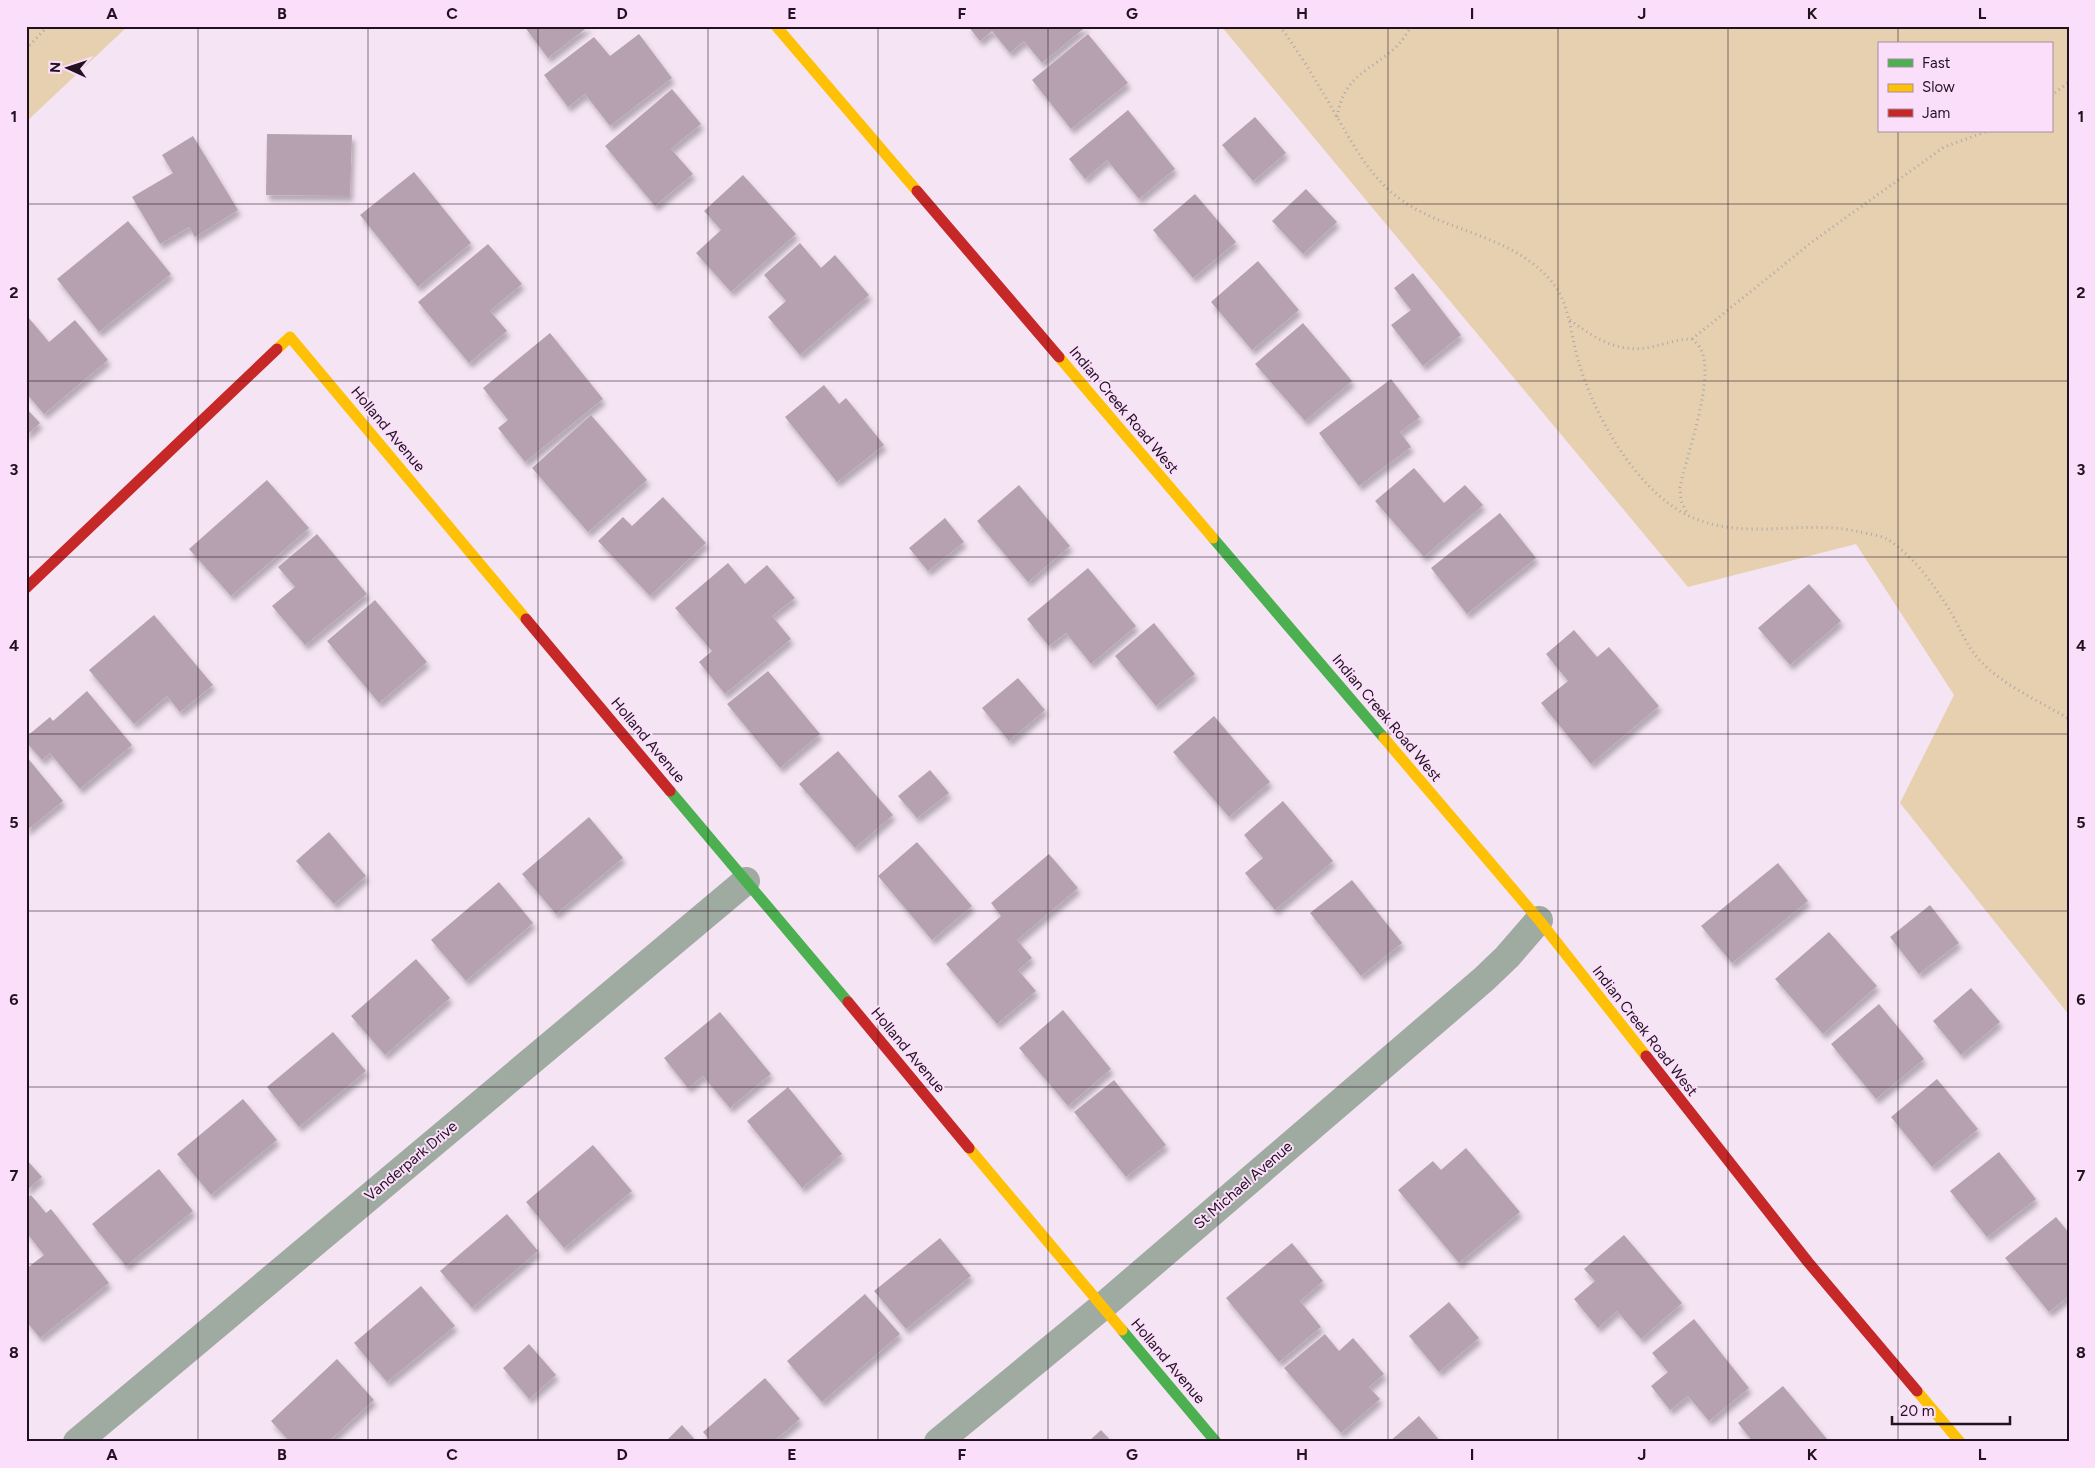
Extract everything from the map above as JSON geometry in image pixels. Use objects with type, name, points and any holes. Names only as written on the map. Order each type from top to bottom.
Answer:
[{"type":"street","name":"Indian Creek Road West","points":[[776,26],[1539,920],[1808,1262],[1960,1442]]},
{"type":"street","name":"Holland Avenue","points":[[26,588],[290,337],[1216,1442]]},
{"type":"street","name":"Vanderpark Drive","points":[[77,1442],[746,881]]},
{"type":"street","name":"St Michael Avenue","points":[[938,1442],[1103,1306],[1484,979],[1507,957],[1539,920]]},
{"type":"path","points":[[26,49],[48,26]]},
{"type":"path","points":[[1280,26],[1355,148],[1390,191],[1415,208],[1449,225],[1473,231],[1503,245],[1531,263],[1550,280],[1561,295],[1567,308],[1578,359],[1608,433],[1655,494],[1688,515],[1728,529],[1838,526],[1886,538],[1921,569],[1950,611],[1973,653],[1992,673],[2069,719]]},
{"type":"path","points":[[1337,116],[1350,82],[1399,45],[1412,26]]},
{"type":"path","points":[[2052,95],[2069,82]]},
{"type":"path","points":[[1569,320],[1597,339],[1622,348],[1648,348],[1679,339],[1692,339],[1812,242],[1944,147],[1985,132]]},
{"type":"path","points":[[1688,515],[1681,501],[1680,487],[1703,397],[1704,376],[1703,356],[1700,348],[1692,339]]},
{"type":"shaded area","points":[[26,26],[128,26],[26,122]]},
{"type":"shaded area","points":[[1221,26],[2069,26],[2069,1015],[1900,803],[1954,695],[1856,544],[1688,587]]},
{"type":"building","points":[[524,26],[589,26],[548,58]]},
{"type":"building","points":[[968,26],[1087,26],[1042,63],[1024,41],[1010,53],[992,31],[980,41]]},
{"type":"building","points":[[639,34],[672,78],[610,126],[585,94],[568,107],[544,75],[594,37],[610,56]]},
{"type":"building","points":[[1088,34],[1128,83],[1071,129],[1032,80]]},
{"type":"building","points":[[672,89],[701,124],[671,149],[693,174],[655,206],[605,146]]},
{"type":"building","points":[[1128,110],[1175,169],[1139,199],[1107,160],[1085,179],[1069,159]]},
{"type":"building","points":[[1255,117],[1286,153],[1253,181],[1222,145]]},
{"type":"building","points":[[267,134],[352,135],[350,196],[266,195]]},
{"type":"building","points":[[193,136],[238,210],[195,237],[189,227],[160,244],[132,197],[173,173],[162,155]]},
{"type":"building","points":[[414,172],[471,243],[418,287],[360,215]]},
{"type":"building","points":[[743,175],[796,234],[731,292],[696,253],[721,230],[704,211]]},
{"type":"building","points":[[1306,189],[1337,222],[1303,254],[1272,221]]},
{"type":"building","points":[[1195,194],[1236,242],[1193,278],[1153,230]]},
{"type":"building","points":[[128,221],[171,274],[99,332],[57,279]]},
{"type":"building","points":[[800,243],[821,268],[835,255],[869,295],[800,355],[768,317],[786,301],[764,275]]},
{"type":"building","points":[[488,244],[522,284],[490,311],[507,331],[469,363],[418,302]]},
{"type":"building","points":[[1258,261],[1299,310],[1252,350],[1211,302]]},
{"type":"building","points":[[1413,273],[1461,335],[1423,366],[1391,325],[1411,310],[1394,288]]},
{"type":"building","points":[[28,317],[49,342],[75,320],[108,360],[44,414],[26,393]]},
{"type":"building","points":[[1303,323],[1352,381],[1305,421],[1255,364]]},
{"type":"building","points":[[550,333],[603,399],[525,462],[498,428],[508,420],[483,388]]},
{"type":"building","points":[[1391,379],[1420,417],[1400,432],[1411,447],[1359,486],[1319,433]]},
{"type":"building","points":[[824,385],[839,404],[846,398],[884,445],[837,482],[785,417]]},
{"type":"building","points":[[26,408],[40,423],[26,436]]},
{"type":"building","points":[[591,415],[647,480],[588,532],[532,468]]},
{"type":"building","points":[[1414,468],[1444,503],[1465,485],[1483,505],[1424,557],[1375,501]]},
{"type":"building","points":[[267,480],[309,528],[231,596],[189,549]]},
{"type":"building","points":[[1019,485],[1070,546],[1028,582],[977,521]]},
{"type":"building","points":[[663,497],[706,543],[650,596],[598,541],[623,517],[632,526]]},
{"type":"building","points":[[1500,513],[1536,558],[1467,614],[1431,568]]},
{"type":"building","points":[[945,518],[964,542],[928,571],[909,548]]},
{"type":"building","points":[[317,534],[367,594],[305,645],[272,606],[295,587],[278,567]]},
{"type":"building","points":[[728,563],[745,584],[767,565],[795,598],[772,616],[791,639],[725,694],[699,662],[712,651],[675,608]]},
{"type":"building","points":[[1088,568],[1136,626],[1091,664],[1066,633],[1049,646],[1027,619]]},
{"type":"building","points":[[1809,584],[1841,621],[1790,665],[1758,628]]},
{"type":"building","points":[[375,600],[427,662],[379,703],[327,641]]},
{"type":"building","points":[[154,615],[213,685],[180,712],[167,696],[134,724],[89,670]]},
{"type":"building","points":[[1154,623],[1195,674],[1156,706],[1115,656]]},
{"type":"building","points":[[1574,630],[1597,657],[1609,647],[1659,706],[1591,764],[1541,703],[1568,681],[1546,654]]},
{"type":"building","points":[[768,671],[820,734],[780,768],[727,704]]},
{"type":"building","points":[[1018,678],[1045,710],[1009,741],[982,708]]},
{"type":"building","points":[[87,691],[132,745],[80,789],[50,753],[42,760],[26,742],[26,737],[50,717],[53,721]]},
{"type":"building","points":[[1214,716],[1270,782],[1229,817],[1173,752]]},
{"type":"building","points":[[838,751],[893,815],[855,848],[799,784]]},
{"type":"building","points":[[26,756],[63,801],[26,831]]},
{"type":"building","points":[[930,770],[949,793],[917,818],[898,796]]},
{"type":"building","points":[[1283,801],[1333,861],[1275,910],[1245,873],[1263,858],[1244,835]]},
{"type":"building","points":[[589,817],[623,858],[556,914],[522,874]]},
{"type":"building","points":[[329,832],[366,876],[334,904],[296,861]]},
{"type":"building","points":[[917,842],[972,906],[932,940],[878,876]]},
{"type":"building","points":[[1049,854],[1078,888],[1017,940],[1032,958],[1018,970],[1036,991],[997,1024],[946,964],[1001,916],[991,903]]},
{"type":"building","points":[[1778,863],[1808,901],[1732,963],[1701,926]]},
{"type":"building","points":[[1352,880],[1402,943],[1361,976],[1310,913]]},
{"type":"building","points":[[499,882],[533,923],[466,981],[431,940]]},
{"type":"building","points":[[1930,905],[1959,943],[1919,974],[1890,937]]},
{"type":"building","points":[[1829,932],[1877,986],[1823,1034],[1775,979]]},
{"type":"building","points":[[416,959],[450,998],[385,1055],[351,1016]]},
{"type":"building","points":[[1971,988],[2000,1022],[1961,1055],[1933,1021]]},
{"type":"building","points":[[1879,1004],[1924,1059],[1876,1099],[1831,1044]]},
{"type":"building","points":[[1063,1010],[1111,1069],[1068,1106],[1019,1048]]},
{"type":"building","points":[[720,1012],[771,1074],[730,1108],[703,1076],[688,1088],[664,1058]]},
{"type":"building","points":[[333,1032],[366,1071],[299,1127],[267,1087]]},
{"type":"building","points":[[1937,1079],[1978,1129],[1932,1167],[1891,1117]]},
{"type":"building","points":[[1114,1080],[1166,1145],[1126,1177],[1074,1112]]},
{"type":"building","points":[[788,1087],[842,1154],[802,1188],[747,1121]]},
{"type":"building","points":[[243,1099],[277,1140],[211,1195],[177,1154]]},
{"type":"building","points":[[593,1145],[632,1191],[564,1248],[526,1202]]},
{"type":"building","points":[[1466,1148],[1520,1212],[1459,1263],[1398,1190],[1433,1161],[1441,1170]]},
{"type":"building","points":[[1999,1152],[2036,1199],[1987,1237],[1950,1191]]},
{"type":"building","points":[[26,1159],[42,1177],[26,1191]]},
{"type":"building","points":[[159,1169],[193,1211],[126,1266],[92,1224]]},
{"type":"building","points":[[31,1195],[46,1213],[51,1209],[109,1283],[40,1338],[26,1321],[26,1269],[44,1255],[26,1232],[26,1199]]},
{"type":"building","points":[[507,1214],[538,1251],[472,1308],[440,1271]]},
{"type":"building","points":[[2056,1217],[2069,1233],[2069,1296],[2049,1312],[2005,1258]]},
{"type":"building","points":[[1624,1235],[1682,1303],[1641,1339],[1617,1311],[1598,1328],[1574,1299],[1595,1281],[1584,1269]]},
{"type":"building","points":[[940,1238],[971,1276],[906,1329],[874,1291]]},
{"type":"building","points":[[1292,1243],[1323,1281],[1300,1301],[1321,1327],[1279,1362],[1226,1298]]},
{"type":"building","points":[[421,1286],[455,1326],[387,1382],[354,1343]]},
{"type":"building","points":[[865,1294],[900,1334],[822,1402],[787,1361]]},
{"type":"building","points":[[1449,1302],[1479,1338],[1439,1372],[1409,1336]]},
{"type":"building","points":[[1694,1319],[1749,1388],[1709,1421],[1688,1396],[1670,1410],[1651,1386],[1668,1372],[1652,1353]]},
{"type":"building","points":[[1325,1334],[1339,1351],[1353,1338],[1384,1374],[1369,1387],[1380,1399],[1341,1433],[1284,1368]]},
{"type":"building","points":[[529,1344],[556,1375],[529,1399],[503,1368]]},
{"type":"building","points":[[337,1359],[374,1400],[328,1442],[290,1442],[271,1421]]},
{"type":"building","points":[[765,1378],[800,1419],[773,1442],[711,1442],[703,1432]]},
{"type":"building","points":[[1783,1386],[1827,1439],[1824,1442],[1753,1442],[1738,1423]]},
{"type":"building","points":[[1419,1416],[1441,1442],[1389,1442]]},
{"type":"building","points":[[682,1425],[697,1442],[669,1442],[667,1440]]},
{"type":"building","points":[[1101,1430],[1112,1442],[1088,1442]]},
{"type":"traffic: fast","points":[[1213,538],[1384,738]]},
{"type":"traffic: fast","points":[[670,791],[848,1002]]},
{"type":"traffic: fast","points":[[1122,1330],[1216,1442]]},
{"type":"traffic: slow","points":[[776,26],[917,191]]},
{"type":"traffic: slow","points":[[277,349],[290,337],[526,619]]},
{"type":"traffic: slow","points":[[1059,357],[1213,538]]},
{"type":"traffic: slow","points":[[1384,738],[1539,920],[1646,1056]]},
{"type":"traffic: slow","points":[[969,1148],[1122,1330]]},
{"type":"traffic: slow","points":[[1917,1391],[1960,1442]]},
{"type":"traffic: jam","points":[[917,191],[1059,357]]},
{"type":"traffic: jam","points":[[26,588],[277,349]]},
{"type":"traffic: jam","points":[[526,619],[670,791]]},
{"type":"traffic: jam","points":[[848,1002],[969,1148]]},
{"type":"traffic: jam","points":[[1646,1056],[1808,1262],[1917,1391]]}]
